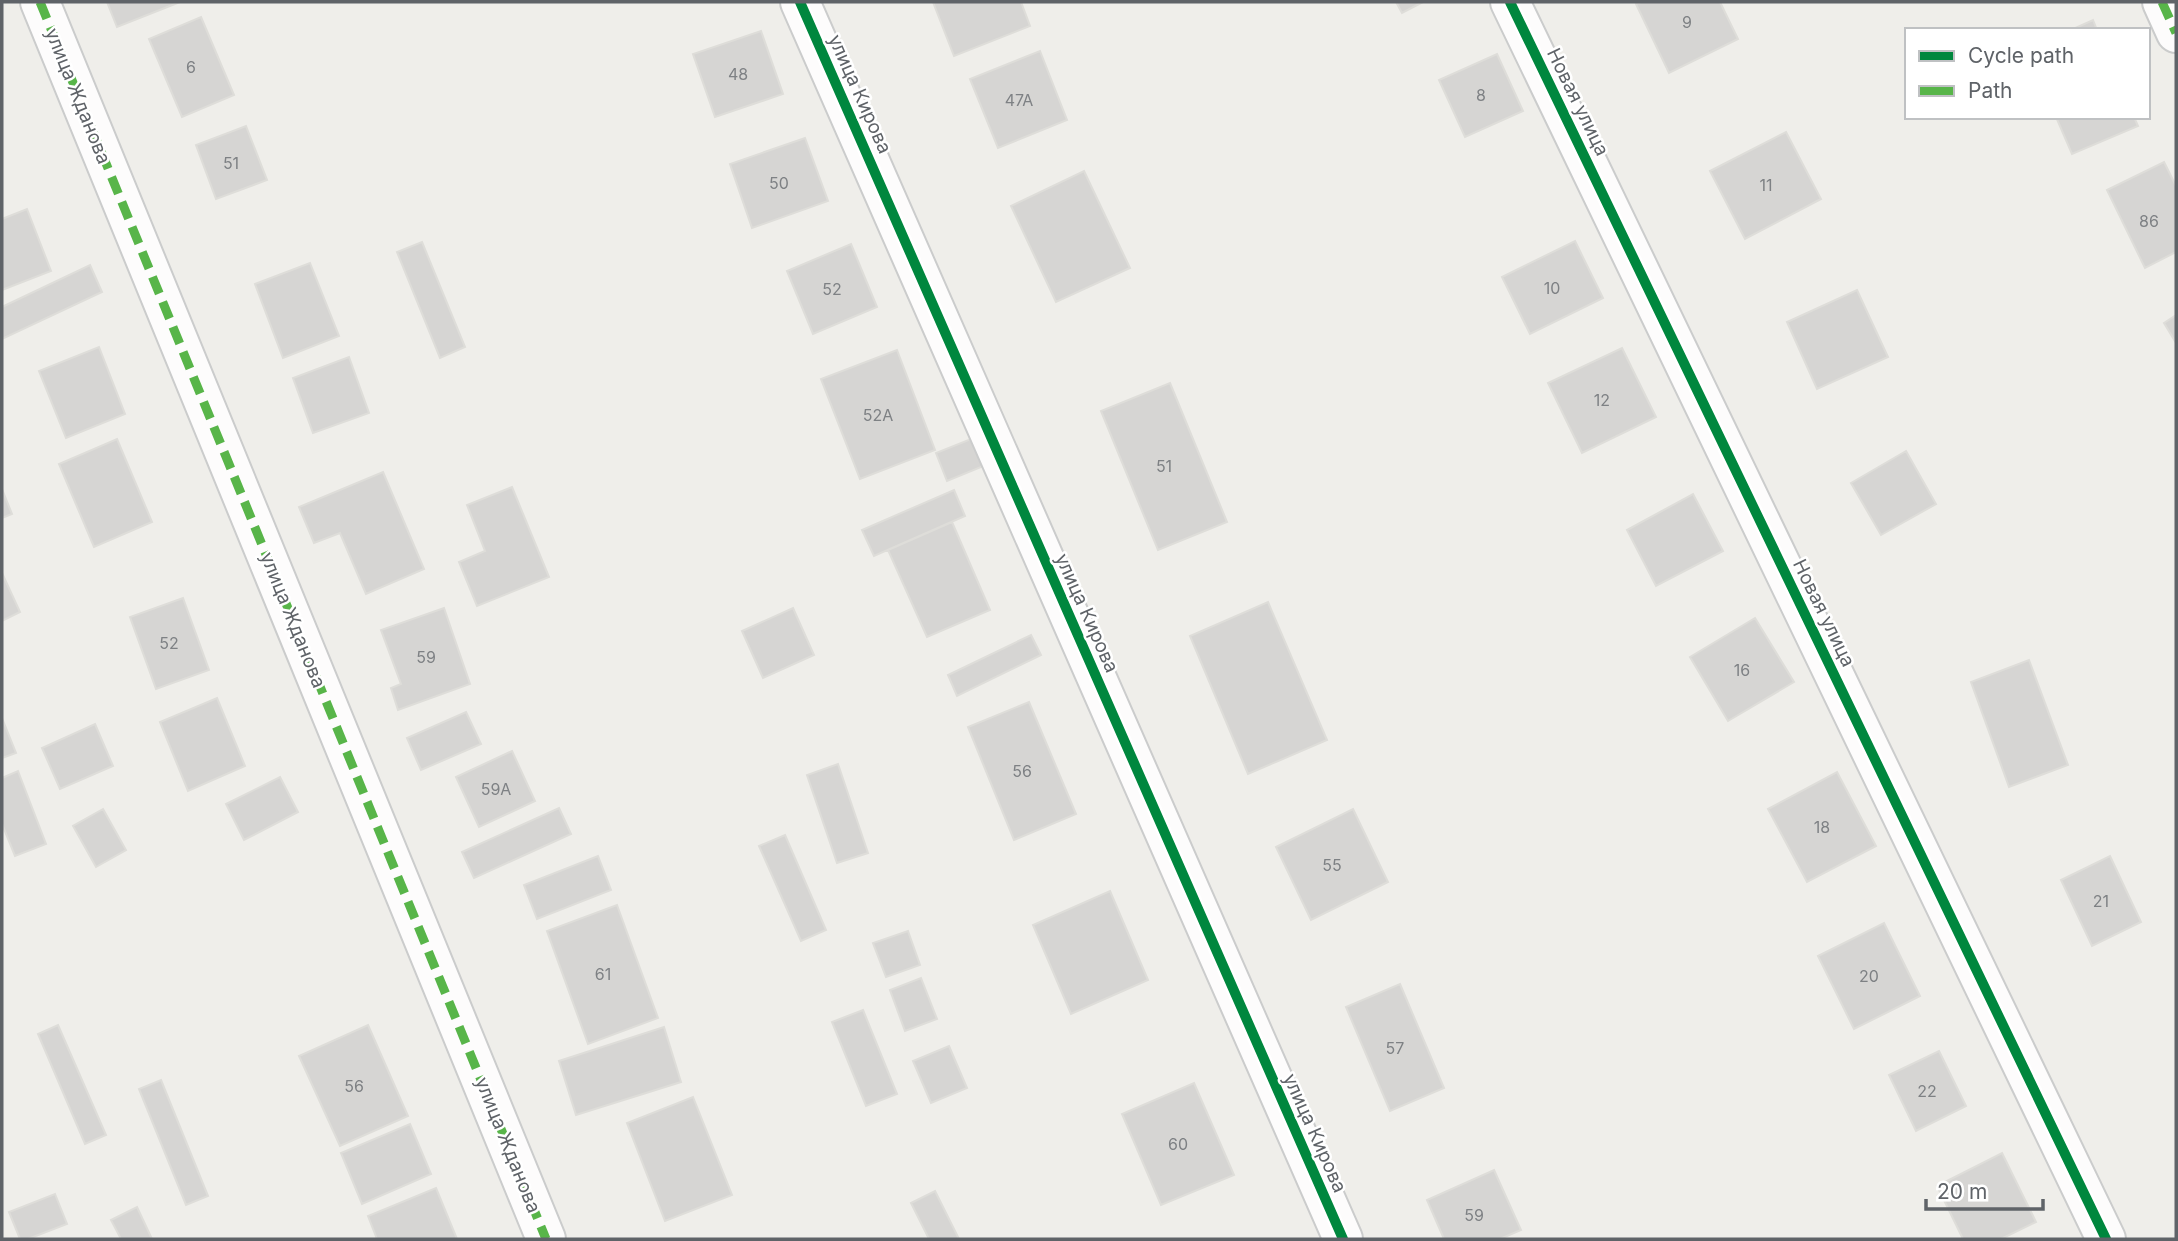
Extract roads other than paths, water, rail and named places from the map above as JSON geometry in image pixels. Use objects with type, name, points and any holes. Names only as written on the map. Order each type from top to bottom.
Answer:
[{"type":"street","name":"улица Жданова","points":[[40,2],[546,1239]]},
{"type":"street","name":"улица Кирова","points":[[800,2],[1343,1239]]},
{"type":"street","name":"Новая улица","points":[[1510,2],[2106,1239]]},
{"type":"street","points":[[2162,2],[2176,33]]}]
